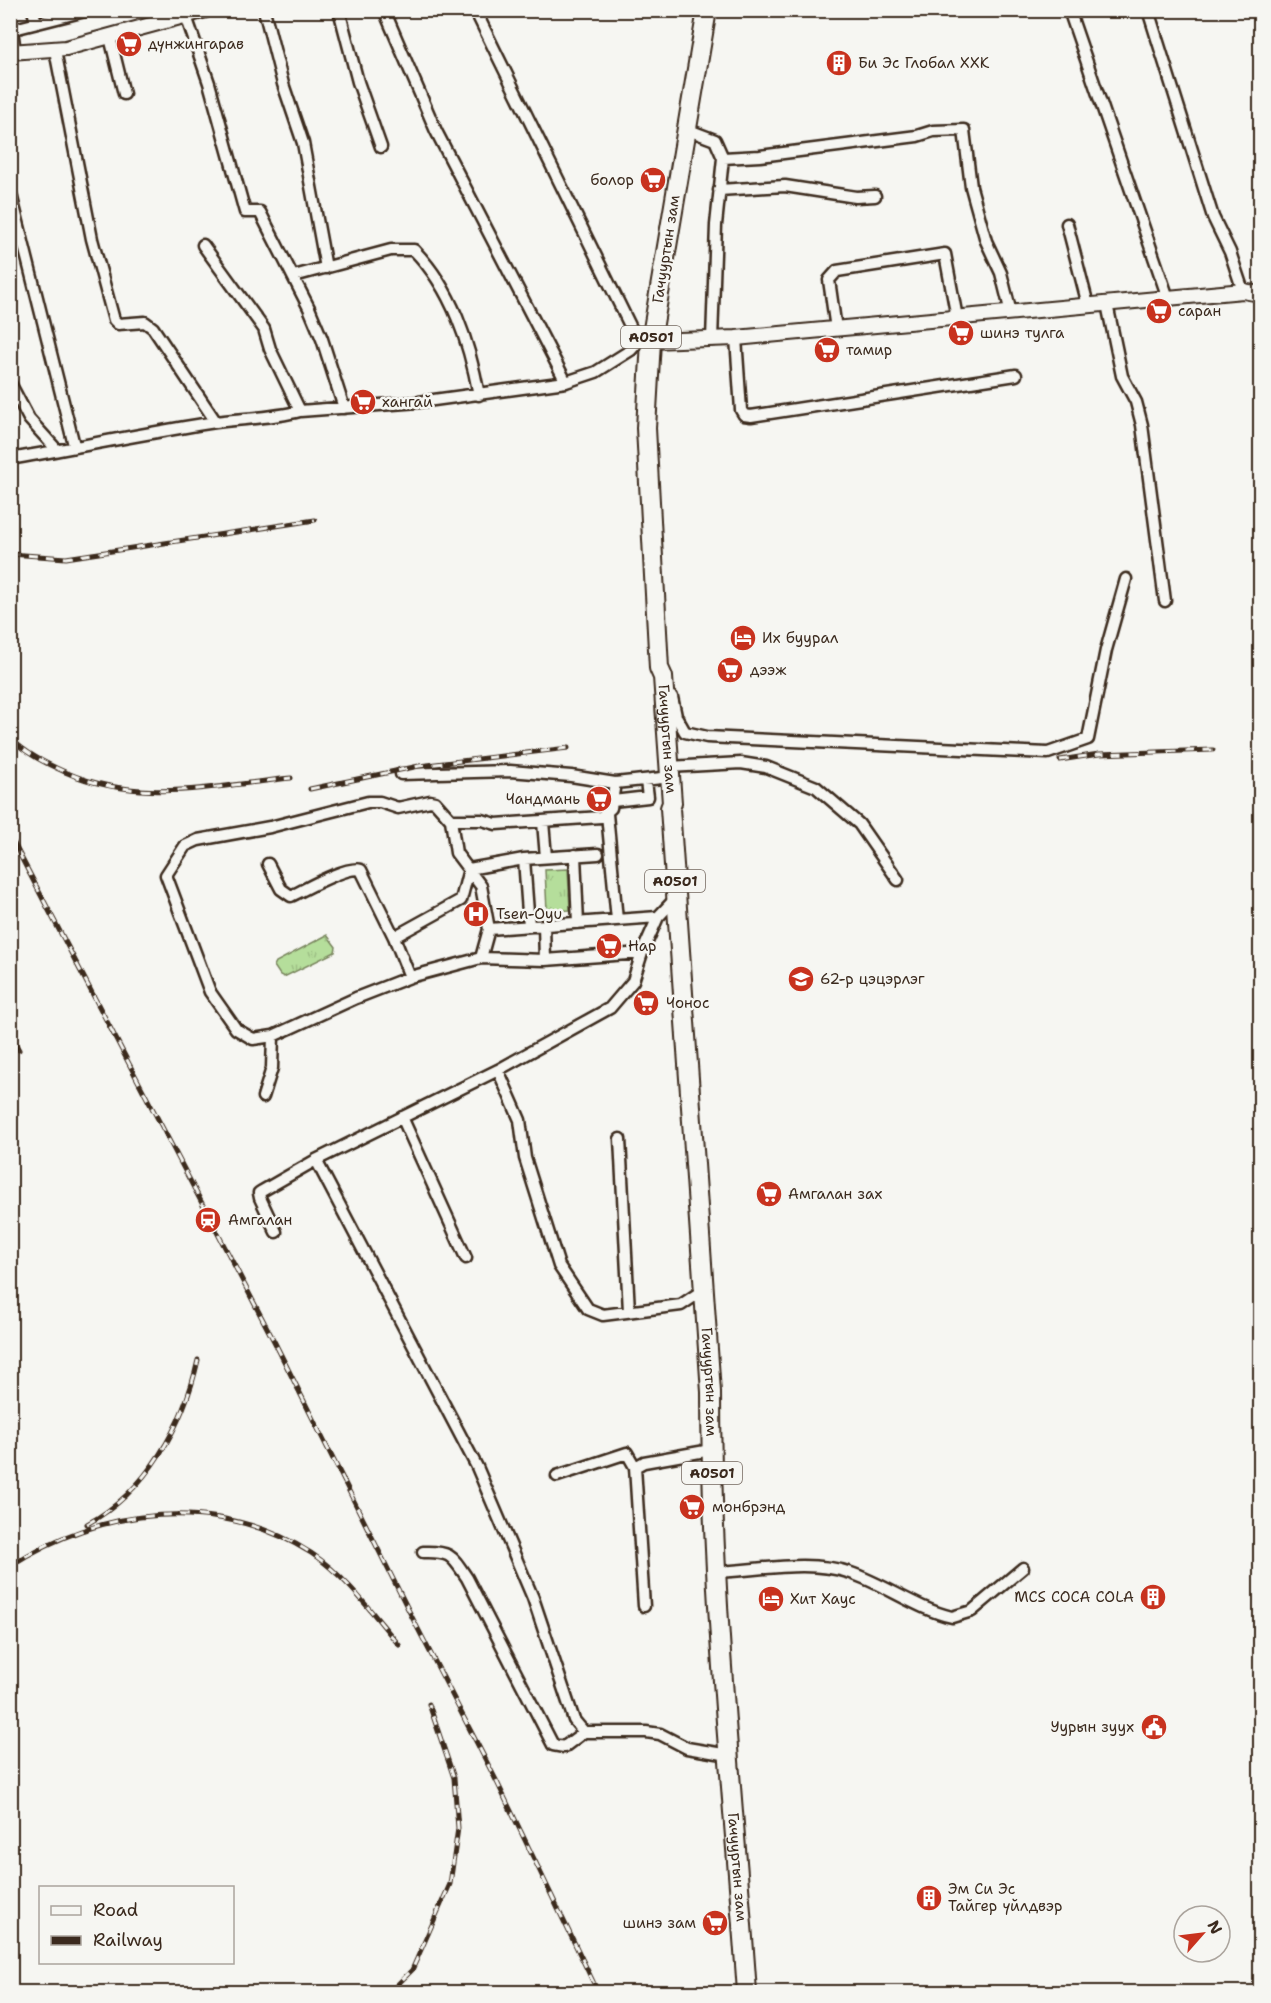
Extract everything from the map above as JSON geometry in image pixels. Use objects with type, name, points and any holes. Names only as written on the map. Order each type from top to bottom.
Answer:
[{"type":"highway","name":"Гачууртын зам","points":[[707,10],[644,341],[646,428],[663,677],[659,775],[672,803],[670,808],[702,1292],[711,1392],[711,1450],[729,1755],[747,1992]]},
{"type":"street","points":[[33,10],[36,23]]},
{"type":"street","points":[[89,10],[11,29],[13,52],[55,50],[110,37],[171,16],[186,16],[206,10]]},
{"type":"street","points":[[264,10],[283,84],[303,142],[326,268]]},
{"type":"street","points":[[339,10],[358,82],[381,147]]},
{"type":"street","points":[[384,10],[436,131],[566,382]]},
{"type":"street","points":[[475,10],[644,341]]},
{"type":"street","points":[[1070,10],[1168,298]]},
{"type":"street","points":[[1148,10],[1213,216],[1230,252],[1243,291]]},
{"type":"street","points":[[186,16],[209,83],[245,212],[260,212],[294,276],[322,339],[344,408]]},
{"type":"street","points":[[110,37],[124,94]]},
{"type":"street","points":[[55,50],[92,239],[114,320],[118,324],[145,322],[153,328],[216,422]]},
{"type":"street","points":[[686,129],[715,140],[723,158],[719,190],[712,340]]},
{"type":"street","points":[[723,158],[760,156],[917,136],[933,131],[964,129],[971,187],[986,242],[1000,273],[1011,313]]},
{"type":"street","points":[[719,190],[785,186],[856,197],[875,196]]},
{"type":"street","points":[[10,190],[74,445]]},
{"type":"street","points":[[1067,224],[1088,305]]},
{"type":"street","points":[[203,245],[260,322],[300,411]]},
{"type":"street","points":[[294,276],[391,250],[414,250],[430,266],[455,309],[473,364],[479,395]]},
{"type":"street","points":[[836,329],[829,280],[831,275],[848,270],[945,254],[957,318]]},
{"type":"street","points":[[10,459],[74,445],[216,422],[282,416],[300,411],[479,395],[566,382],[596,372],[644,341],[736,338],[1243,291],[1260,294]]},
{"type":"street","points":[[1107,304],[1122,376],[1136,402],[1142,424],[1165,601]]},
{"type":"street","points":[[736,338],[741,411],[744,415],[751,416],[1016,375]]},
{"type":"street","points":[[10,383],[29,419],[57,450]]},
{"type":"street","points":[[662,668],[675,716],[685,732],[707,737],[1048,753],[1088,739],[1106,650],[1126,579]]},
{"type":"street","points":[[401,774],[510,771],[571,776],[615,783],[741,763],[766,767],[816,788],[859,824],[898,880]]},
{"type":"street","points":[[613,801],[648,797],[659,775]]},
{"type":"street","points":[[615,783],[613,801],[607,814],[617,920]]},
{"type":"street","points":[[481,958],[489,929],[481,886],[456,853],[451,820],[435,802],[398,808],[380,802],[368,802],[270,826],[198,840],[185,846],[169,868],[167,882],[210,992],[223,1013],[244,1036],[254,1039],[273,1036],[356,998],[410,977],[481,958],[545,960],[642,953]]},
{"type":"street","points":[[451,820],[482,820],[496,824],[543,822],[607,814]]},
{"type":"street","points":[[543,822],[546,857]]},
{"type":"street","points":[[469,869],[524,859],[598,854]]},
{"type":"street","points":[[575,855],[578,923]]},
{"type":"street","points":[[524,859],[528,926]]},
{"type":"street","points":[[268,864],[281,890],[291,896],[345,871],[356,868],[361,870],[394,937],[410,977]]},
{"type":"street","points":[[394,937],[460,900],[469,869]]},
{"type":"street","points":[[276,1232],[259,1193],[316,1160],[498,1070],[610,1008],[633,981],[642,953],[658,917],[676,898]]},
{"type":"street","points":[[489,929],[658,917]]},
{"type":"street","points":[[544,925],[545,960]]},
{"type":"street","points":[[263,1097],[272,1068],[273,1036]]},
{"type":"street","points":[[498,1070],[519,1120],[525,1158],[559,1266],[588,1309],[603,1315],[681,1305],[702,1292]]},
{"type":"street","points":[[402,1118],[466,1258]]},
{"type":"street","points":[[620,1139],[629,1311]]},
{"type":"street","points":[[316,1160],[481,1477],[533,1598],[574,1720],[584,1732]]},
{"type":"street","points":[[635,1467],[644,1462],[711,1450]]},
{"type":"street","points":[[557,1476],[627,1453],[635,1467],[644,1606]]},
{"type":"street","points":[[423,1552],[442,1551],[452,1556],[467,1578],[553,1745],[564,1747],[584,1732],[646,1732],[660,1734],[687,1748],[729,1755]]},
{"type":"street","points":[[718,1572],[828,1568],[849,1572],[952,1617],[972,1611],[1023,1568]]},
{"type":"green space","points":[[568,869],[570,910],[547,911],[545,870]]},
{"type":"green space","points":[[327,935],[336,947],[335,952],[284,977],[280,975],[274,966],[276,962]]},
{"type":"railway","points":[[10,554],[66,558],[315,520]]},
{"type":"railway","points":[[10,738],[36,758],[65,772],[93,782],[121,788],[149,791],[177,790],[291,778]]},
{"type":"railway","points":[[310,789],[419,766],[568,748]]},
{"type":"railway","points":[[1060,760],[1099,754],[1213,750]]},
{"type":"railway","points":[[10,836],[275,1343],[497,1782],[598,1992]]},
{"type":"railway","points":[[10,1034],[19,1050]]},
{"type":"railway","points":[[87,1524],[128,1494],[160,1454],[183,1408],[198,1360]]},
{"type":"railway","points":[[10,1566],[45,1546],[82,1531],[120,1520],[159,1515],[199,1516],[238,1522],[275,1534],[324,1562],[358,1596],[399,1645]]},
{"type":"railway","points":[[390,1992],[412,1970],[450,1884],[458,1828],[454,1778],[429,1704]]},
{"type":"place","name":"дүнжингарав","points":[[129,44]]},
{"type":"place","name":"Би Эс Глобал ХХК","points":[[839,63]]},
{"type":"place","name":"болор","points":[[653,180]]},
{"type":"place","name":"саран","points":[[1159,311]]},
{"type":"place","name":"шинэ тулга","points":[[961,333]]},
{"type":"place","name":"тамир","points":[[827,350]]},
{"type":"place","name":"хангай","points":[[363,402]]},
{"type":"place","name":"Их буурал","points":[[743,638]]},
{"type":"place","name":"дээж","points":[[730,670]]},
{"type":"place","name":"Чандмань","points":[[599,799]]},
{"type":"place","name":"Tsen-Oyu","points":[[476,914]]},
{"type":"place","name":"Нар","points":[[609,946]]},
{"type":"place","name":"62-р цэцэрлэг","points":[[801,979]]},
{"type":"place","name":"Чонос","points":[[646,1003]]},
{"type":"place","name":"Амгалан зах","points":[[769,1194]]},
{"type":"place","name":"Амгалан","points":[[208,1220]]},
{"type":"place","name":"монбрэнд","points":[[692,1507]]},
{"type":"place","name":"MCS COCA COLA","points":[[1153,1597]]},
{"type":"place","name":"Хит Хаус","points":[[771,1599]]},
{"type":"place","name":"Уурын зуух","points":[[1154,1727]]},
{"type":"place","name":"Эм Си Эс Тайгер үйлдвэр","points":[[929,1898]]},
{"type":"place","name":"шинэ зам","points":[[715,1923]]}]
